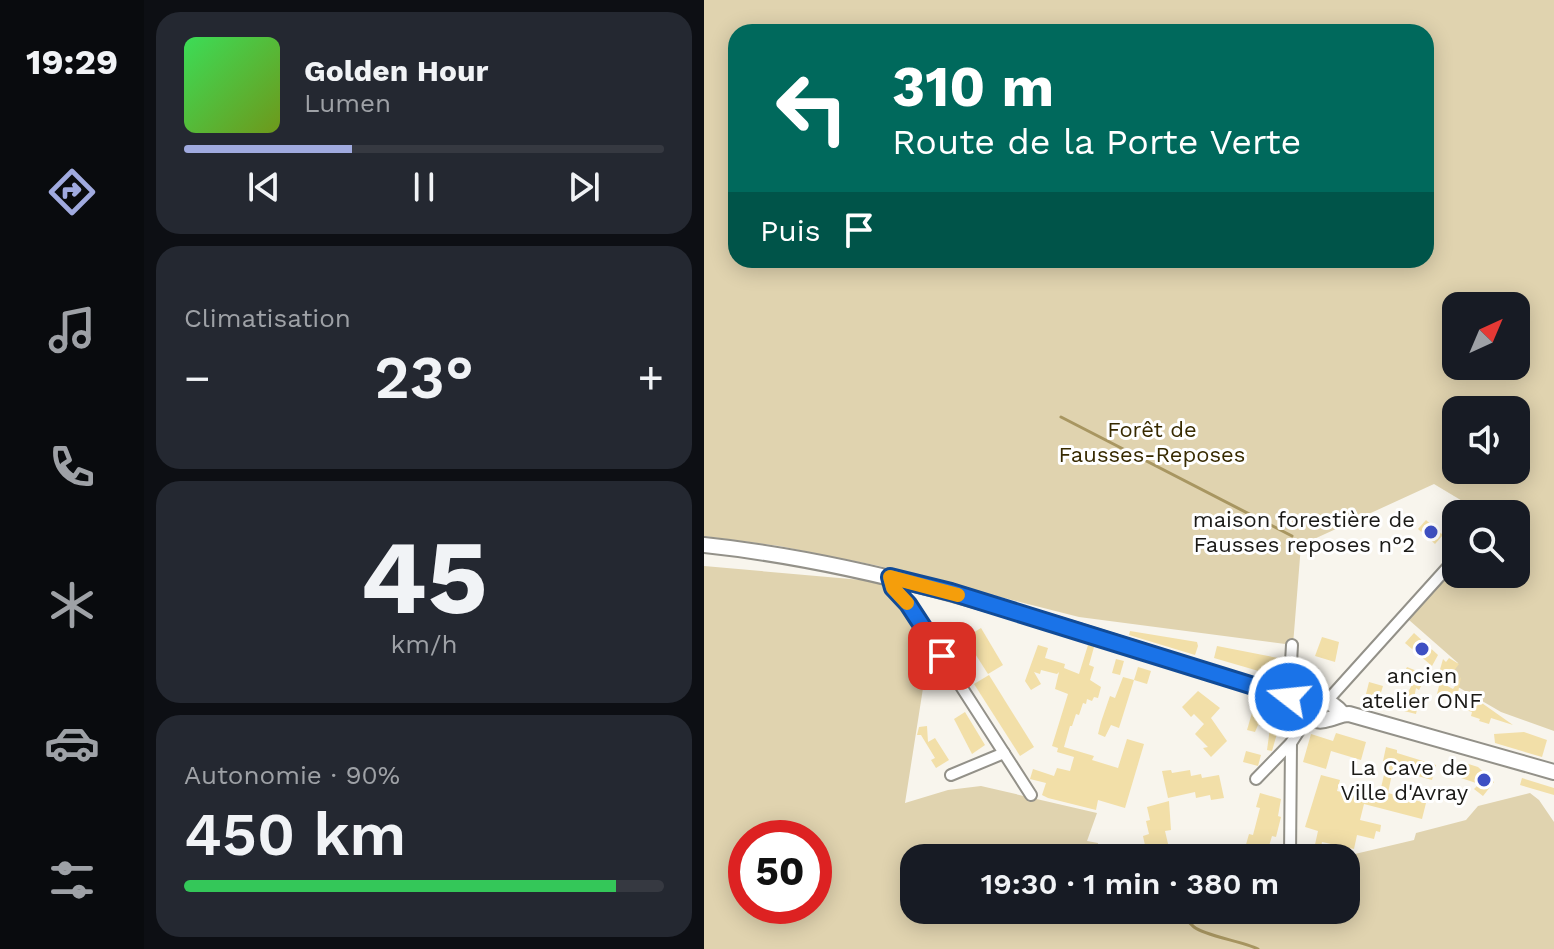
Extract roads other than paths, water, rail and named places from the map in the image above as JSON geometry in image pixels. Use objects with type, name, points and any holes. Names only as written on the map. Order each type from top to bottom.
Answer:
[{"type":"main road","points":[[704,548],[892,582],[992,606],[1293,701],[1305,717],[1323,721],[1343,714],[1554,772]]},
{"type":"main road","points":[[1293,701],[1301,694],[1336,705],[1343,714]]},
{"type":"street","points":[[1327,701],[1442,574]]},
{"type":"street","points":[[892,582],[1031,795]]},
{"type":"street","points":[[1290,844],[1292,645]]},
{"type":"street","points":[[1256,779],[1304,723],[1314,719]]},
{"type":"street","points":[[951,775],[1004,753]]},
{"type":"waterway","points":[[1061,417],[1292,536]]},
{"type":"waterway","points":[[1191,924],[1215,936],[1258,949]]},
{"type":"place","name":"maison forestière de Fausses reposes n°2","points":[[1431,532]]},
{"type":"place","name":"ancien atelier ONF","points":[[1422,649]]},
{"type":"place","name":"La Cave de Ville d'Avray","points":[[1484,780]]},
{"type":"park label","name":"Forêt de Fausses-Reposes","points":[[1152,442]]}]
